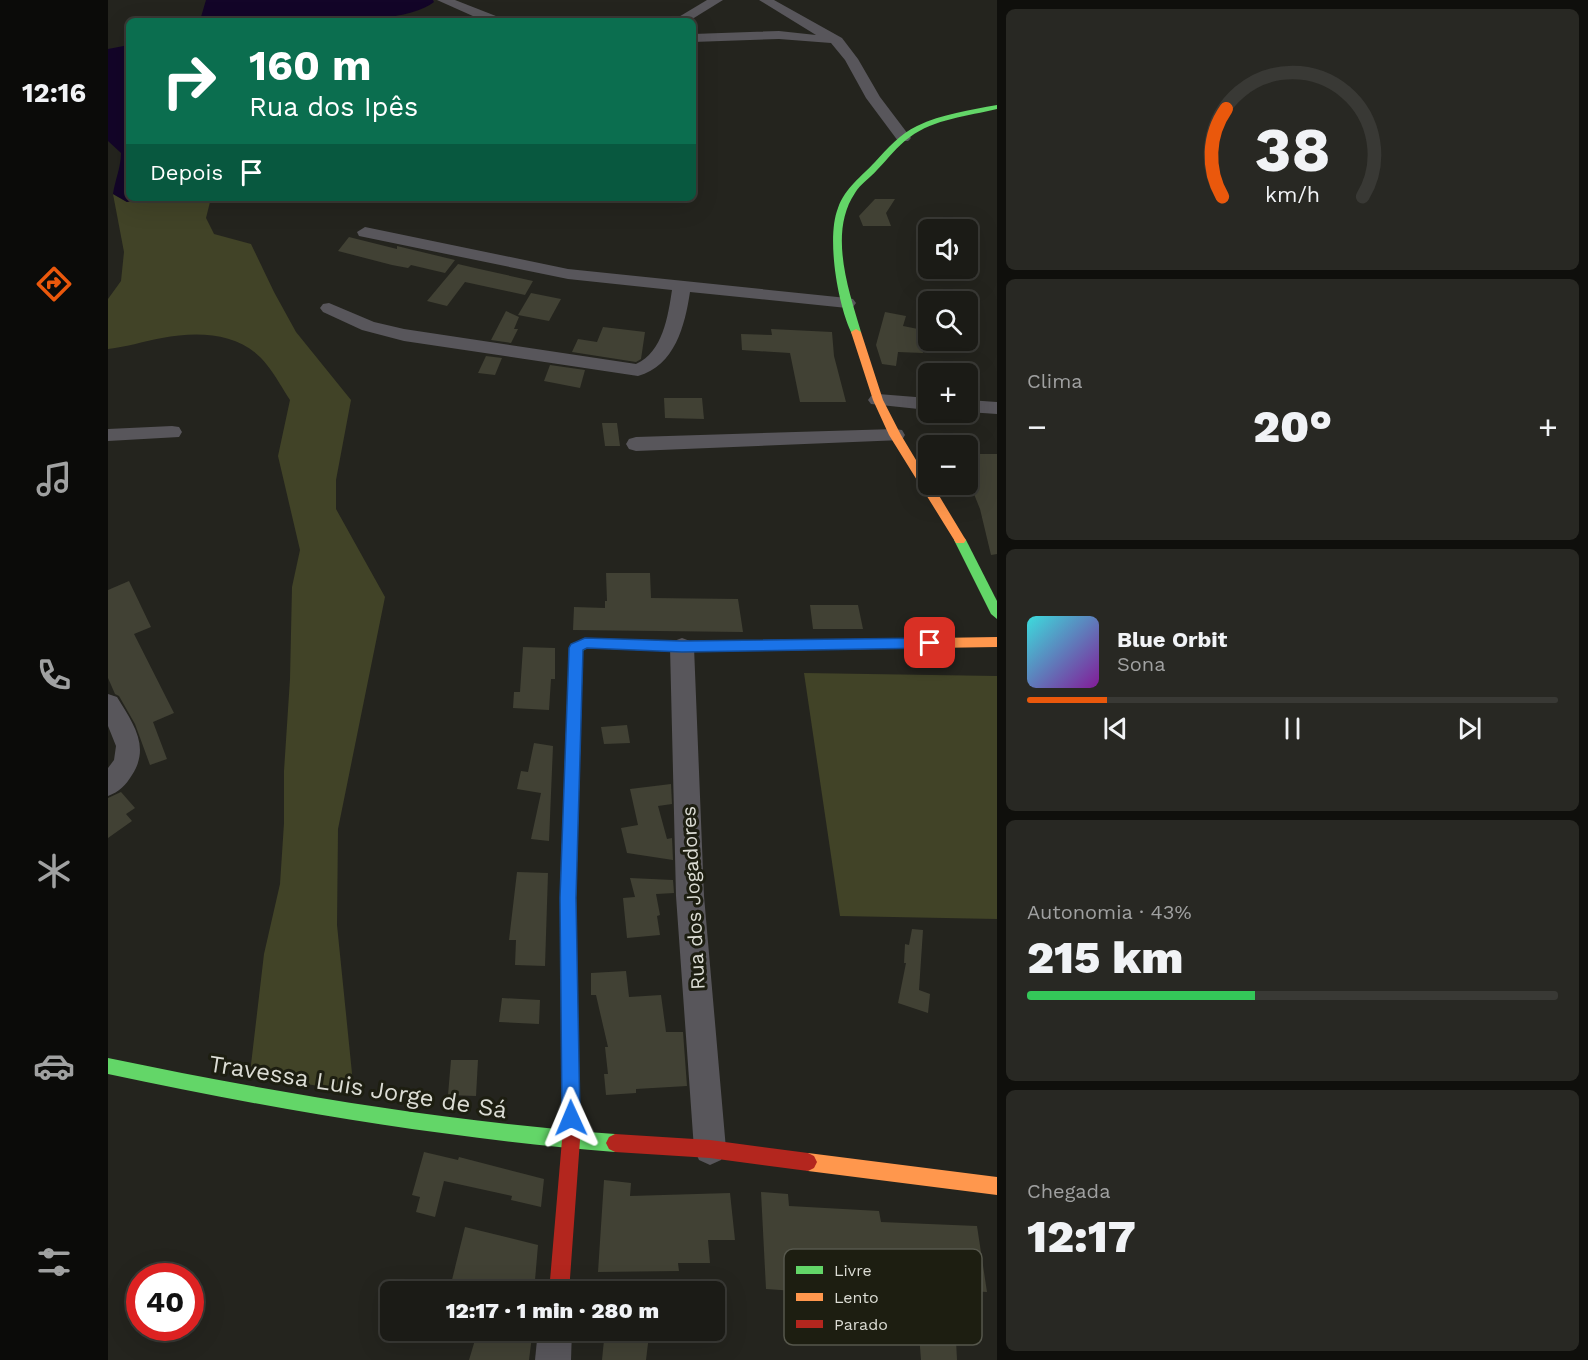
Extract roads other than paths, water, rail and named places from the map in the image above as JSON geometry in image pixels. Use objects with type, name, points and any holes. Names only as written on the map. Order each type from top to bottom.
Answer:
[{"type":"street","points":[[443,0],[488,18]]},
{"type":"street","points":[[684,18],[717,0]]},
{"type":"street","points":[[765,0],[837,40],[851,59],[873,98],[903,138]]},
{"type":"street","points":[[696,38],[779,35],[837,40]]},
{"type":"street","points":[[997,107],[938,121],[913,131],[903,138],[850,193],[841,212],[838,257],[847,303],[878,400],[895,435],[969,553],[997,614]]},
{"type":"street","points":[[365,232],[568,274],[847,303]]},
{"type":"street","points":[[328,308],[368,326],[404,335],[638,370],[651,363],[672,333],[677,319],[682,285]]},
{"type":"street","points":[[878,400],[918,403]]},
{"type":"street","points":[[978,407],[997,408]]},
{"type":"street","points":[[108,435],[172,432]]},
{"type":"street","points":[[636,444],[895,435]]},
{"type":"street","points":[[559,1281],[572,1140],[568,898],[576,648],[585,643],[682,646],[997,642]]},
{"type":"street","name":"Rua dos Jogadores","points":[[682,646],[690,896],[710,1149]]},
{"type":"street","points":[[108,704],[129,740],[130,748],[126,766],[108,785]]},
{"type":"street","name":"Travessa Luis Jorge de Sá","points":[[108,1066],[220,1090],[401,1120],[572,1140],[710,1149],[997,1186]]},
{"type":"street","points":[[553,1360],[554,1341]]}]
